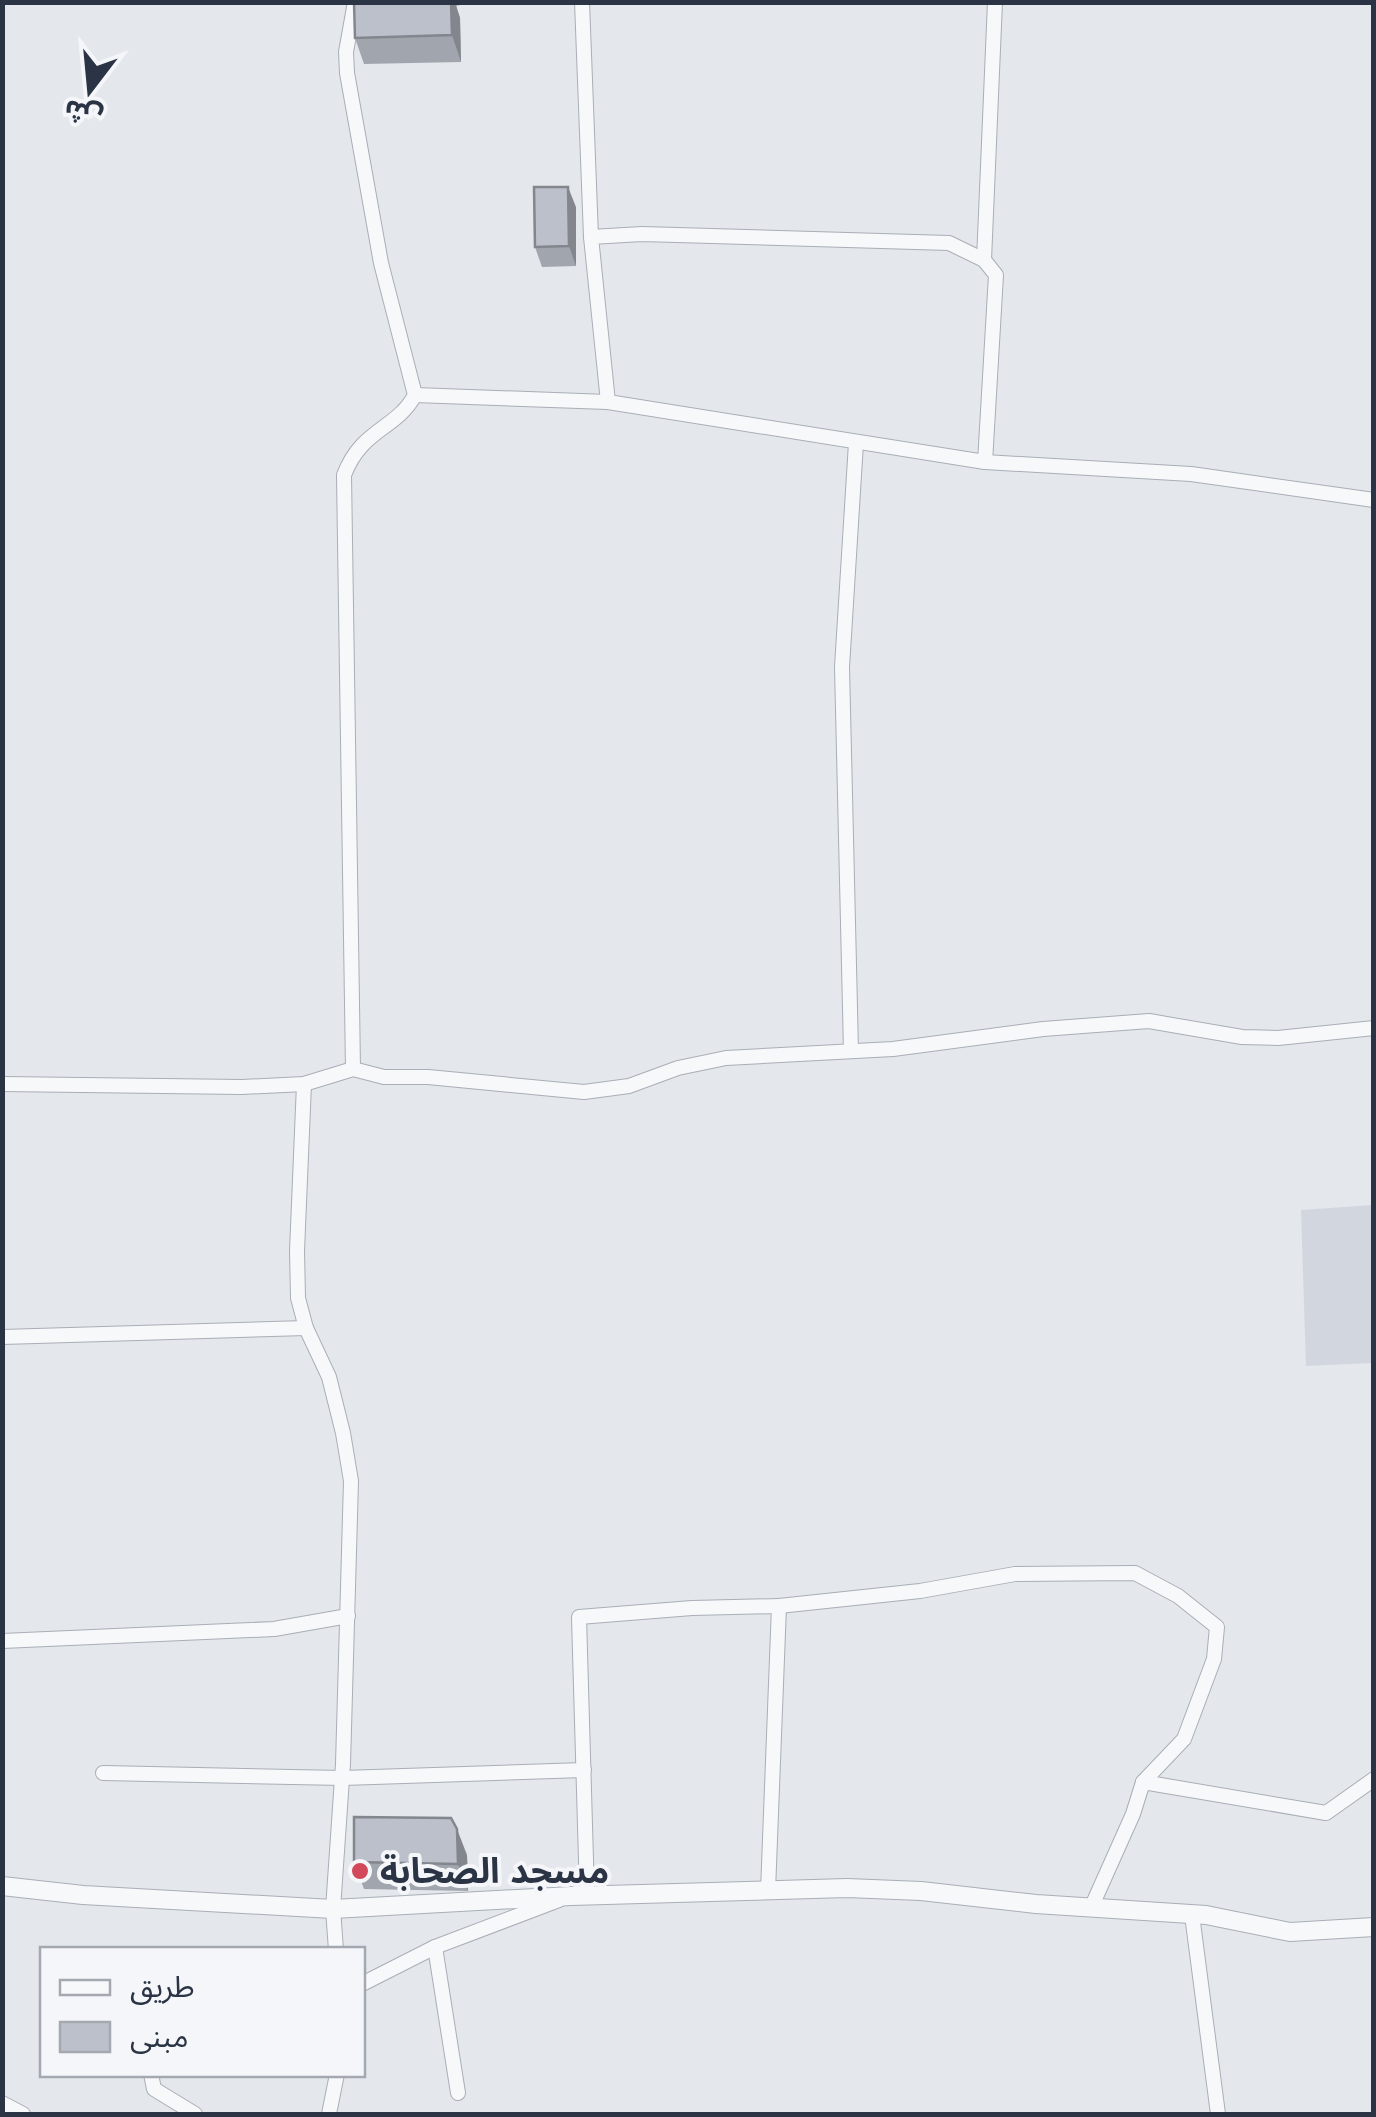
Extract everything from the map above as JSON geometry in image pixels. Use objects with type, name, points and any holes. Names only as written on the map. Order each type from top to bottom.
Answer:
[{"type":"street","points":[[354,2],[346,52],[347,73],[381,263],[415,395]]},
{"type":"street","points":[[582,2],[591,237],[608,402]]},
{"type":"street","points":[[984,260],[994,2]]},
{"type":"street","points":[[591,237],[642,234],[949,243],[984,260],[996,275],[985,462]]},
{"type":"street","points":[[415,395],[608,402],[985,462],[1191,474],[1374,500]]},
{"type":"street","points":[[353,1069],[344,476],[362,442],[398,415],[415,395]]},
{"type":"street","points":[[851,1052],[842,667],[856,443]]},
{"type":"street","points":[[2,1084],[242,1088],[304,1084],[353,1069],[384,1076],[428,1076],[584,1092],[629,1086],[678,1068],[726,1058],[851,1052],[1043,1029],[1150,1022],[1242,1037],[1278,1038],[1374,1028]]},
{"type":"street","points":[[304,1084],[298,1298],[306,1328],[329,1378],[344,1433],[351,1481],[343,1778],[333,1909],[336,1947]]},
{"type":"street","points":[[2,1337],[306,1328]]},
{"type":"street","points":[[579,1896],[584,1770],[579,1617],[779,1606],[920,1591],[1016,1574],[1135,1574],[1178,1596],[1217,1627],[1214,1659],[1184,1739],[1143,1782],[1091,1908]]},
{"type":"street","points":[[768,1890],[779,1606]]},
{"type":"street","points":[[2,1641],[274,1629],[348,1616]]},
{"type":"street","points":[[103,1773],[343,1778],[584,1770]]},
{"type":"street","points":[[1143,1782],[1326,1813],[1374,1779]]},
{"type":"street","points":[[2,1886],[83,1895],[333,1909],[848,1888],[1192,1914],[1290,1932],[1374,1927]]},
{"type":"street","points":[[365,1982],[435,1947],[579,1896]]},
{"type":"street","points":[[1192,1914],[1218,2114]]},
{"type":"street","points":[[435,1947],[458,2093]]},
{"type":"street","points":[[152,2077],[154,2088],[196,2114]]},
{"type":"street","points":[[329,2114],[336,2077]]},
{"type":"street","points":[[2,2103],[23,2114]]},
{"type":"shaded area","points":[[1373,1205],[1373,1363],[1306,1366],[1301,1210]]},
{"type":"building","points":[[354,2],[451,2],[452,35],[355,38]]},
{"type":"building","points":[[534,187],[568,187],[569,246],[535,247]]},
{"type":"building","points":[[354,1817],[451,1818],[457,1829],[458,1864],[354,1862]]},
{"type":"place","name":"مسجد الصحابة","points":[[360,1871]]}]
